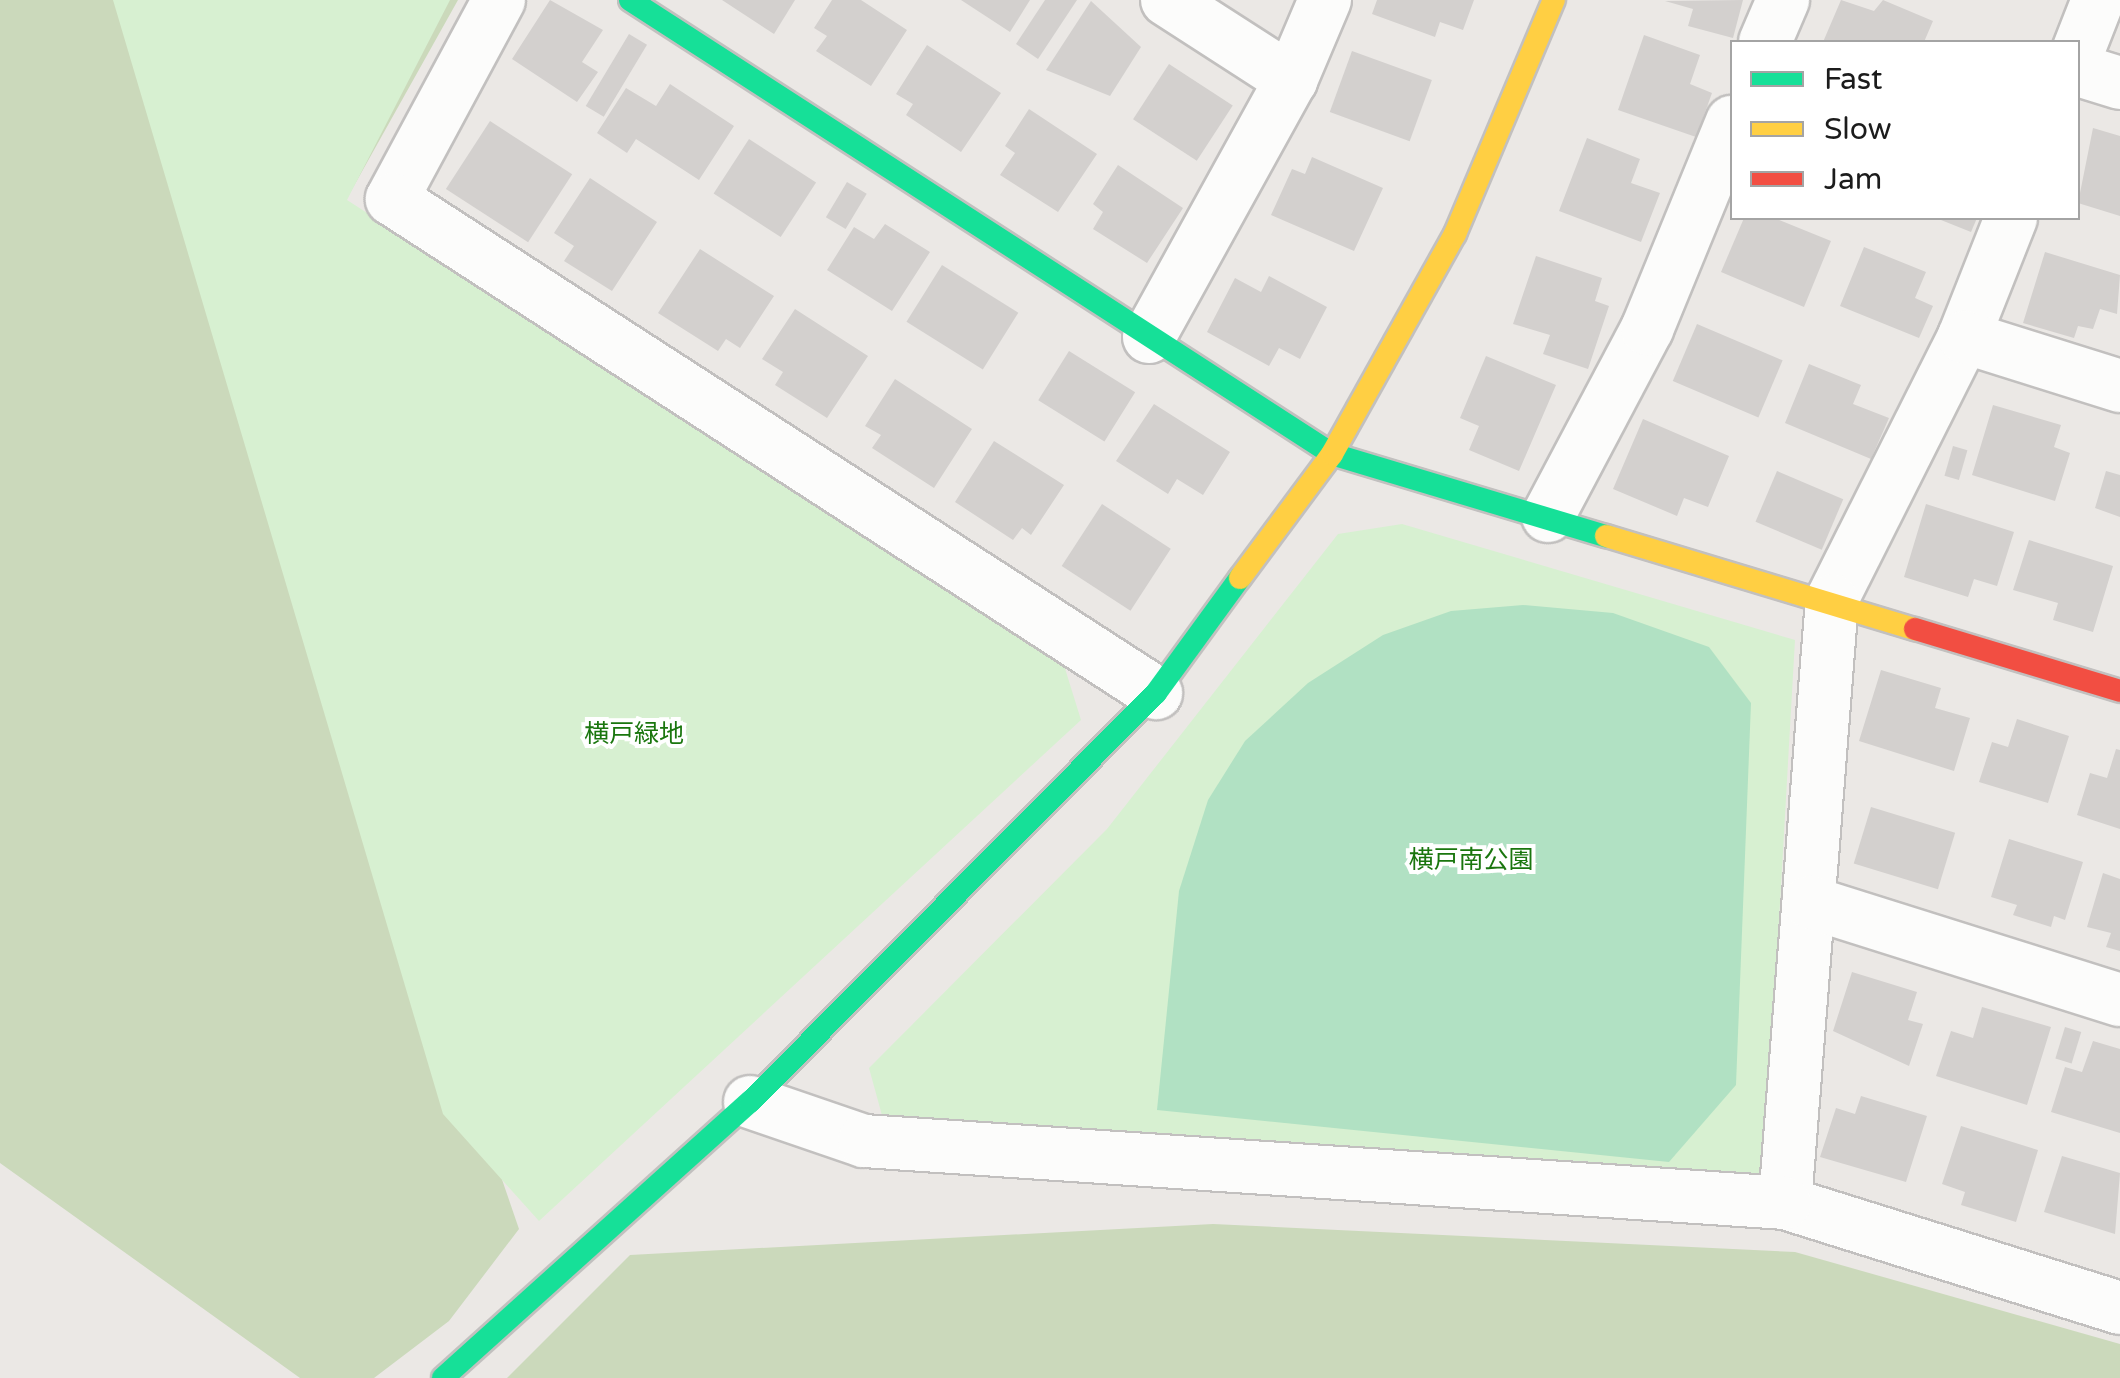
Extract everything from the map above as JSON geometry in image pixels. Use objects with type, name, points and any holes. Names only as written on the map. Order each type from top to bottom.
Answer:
[{"type":"street","points":[[499,0],[392,199],[1156,693]]},
{"type":"street","points":[[630,0],[1332,454],[1832,600],[2120,691]]},
{"type":"street","points":[[1167,0],[1291,80]]},
{"type":"street","points":[[1149,337],[1291,80],[1324,0]]},
{"type":"street","points":[[443,1378],[750,1102],[1156,693],[1332,454],[1455,234],[1554,0]]},
{"type":"street","points":[[1766,40],[1783,0]]},
{"type":"street","points":[[2080,46],[2098,0]]},
{"type":"street","points":[[2080,71],[2120,83]]},
{"type":"street","points":[[1548,516],[1647,328],[1730,127]]},
{"type":"street","points":[[1785,1204],[1832,600],[1964,337],[2010,220]]},
{"type":"street","points":[[1964,337],[2120,386]]},
{"type":"street","points":[[1808,902],[2120,1000]]},
{"type":"street","points":[[750,1102],[864,1141],[1785,1204],[2120,1308]]},
{"type":"green space","points":[[0,0],[458,0],[346,200],[391,857],[519,1229],[449,1321],[374,1378],[300,1378],[0,1163]]},
{"type":"green space","name":"横戸緑地","points":[[113,0],[450,0],[347,200],[1063,662],[1081,720],[539,1221],[443,1114]]},
{"type":"green space","name":"横戸南公園","points":[[1402,524],[1795,640],[1764,1184],[883,1119],[869,1068],[1107,829],[1338,534]]},
{"type":"green space","name":"横戸南公園","points":[[1523,605],[1613,613],[1709,647],[1751,703],[1736,1085],[1669,1162],[1157,1110],[1179,891],[1208,800],[1245,741],[1308,683],[1383,635],[1451,611]]},
{"type":"green space","points":[[1213,1224],[1795,1252],[2120,1344],[2120,1378],[507,1378],[630,1255]]},
{"type":"building","points":[[550,0],[603,30],[582,62],[598,72],[577,102],[512,59]]},
{"type":"building","points":[[722,0],[795,0],[774,34]]},
{"type":"building","points":[[832,0],[861,0],[907,30],[871,86],[816,51],[827,36],[814,28]]},
{"type":"building","points":[[961,0],[1030,0],[1010,32]]},
{"type":"building","points":[[1045,0],[1077,0],[1038,59],[1016,44]]},
{"type":"building","points":[[1377,0],[1474,0],[1463,30],[1440,22],[1435,37],[1372,14]]},
{"type":"building","points":[[1743,0],[1733,38],[1688,26],[1693,9],[1665,1]]},
{"type":"building","points":[[1841,0],[1874,11],[1883,0],[1933,21],[1925,40],[1824,40]]},
{"type":"building","points":[[1091,1],[1141,47],[1110,96],[1046,70]]},
{"type":"building","points":[[629,34],[647,45],[604,117],[586,106]]},
{"type":"building","points":[[1644,35],[1700,55],[1690,84],[1712,93],[1696,137],[1618,110]]},
{"type":"building","points":[[927,45],[1001,93],[961,152],[906,115],[913,104],[896,94]]},
{"type":"building","points":[[1352,51],[1432,80],[1410,141],[1330,112]]},
{"type":"building","points":[[1169,64],[1233,105],[1197,161],[1133,119]]},
{"type":"building","points":[[670,84],[734,126],[699,180],[636,139],[627,153],[597,133],[626,88],[656,106]]},
{"type":"building","points":[[1029,109],[1097,154],[1058,212],[1000,175],[1015,153],[1005,146]]},
{"type":"building","points":[[490,121],[572,174],[528,242],[446,189]]},
{"type":"building","points":[[2093,128],[2120,136],[2120,216],[2080,204]]},
{"type":"building","points":[[1587,138],[1640,159],[1631,183],[1660,193],[1641,242],[1559,211]]},
{"type":"building","points":[[749,139],[816,183],[781,237],[714,194]]},
{"type":"building","points":[[1312,157],[1383,188],[1354,251],[1271,215],[1292,169],[1305,174]]},
{"type":"building","points":[[1118,165],[1183,208],[1147,263],[1093,229],[1103,212],[1093,204]]},
{"type":"building","points":[[590,178],[657,222],[612,291],[564,261],[574,246],[554,233]]},
{"type":"building","points":[[847,182],[867,194],[846,229],[826,217]]},
{"type":"building","points":[[1743,220],[1779,220],[1831,241],[1804,307],[1721,272]]},
{"type":"building","points":[[1941,220],[1976,220],[1971,232]]},
{"type":"building","points":[[885,224],[930,252],[892,311],[827,270],[854,227],[874,239]]},
{"type":"building","points":[[1864,247],[1926,272],[1915,298],[1933,306],[1919,338],[1840,306]]},
{"type":"building","points":[[700,249],[774,296],[740,348],[726,339],[718,351],[658,313]]},
{"type":"building","points":[[2045,252],[2120,275],[2117,314],[2100,309],[2093,329],[2078,326],[2074,338],[2023,323]]},
{"type":"building","points":[[1536,256],[1602,278],[1595,301],[1609,306],[1588,369],[1543,354],[1550,335],[1513,324]]},
{"type":"building","points":[[942,265],[1018,313],[983,370],[906,322]]},
{"type":"building","points":[[1269,276],[1327,307],[1300,359],[1279,348],[1269,366],[1207,332],[1235,278],[1261,292]]},
{"type":"building","points":[[795,309],[868,356],[827,418],[775,385],[783,372],[762,359]]},
{"type":"building","points":[[1697,324],[1783,360],[1758,417],[1673,381]]},
{"type":"building","points":[[1069,351],[1135,392],[1104,442],[1038,400]]},
{"type":"building","points":[[1486,356],[1556,385],[1519,471],[1469,450],[1479,426],[1460,418]]},
{"type":"building","points":[[1809,364],[1861,385],[1853,404],[1889,418],[1871,459],[1785,423]]},
{"type":"building","points":[[895,379],[972,429],[934,488],[872,448],[881,435],[865,426]]},
{"type":"building","points":[[1154,404],[1230,452],[1203,495],[1177,479],[1168,494],[1116,461]]},
{"type":"building","points":[[1993,405],[2061,425],[2054,447],[2070,453],[2055,501],[1972,475]]},
{"type":"building","points":[[1643,419],[1729,456],[1708,507],[1684,498],[1677,516],[1613,489]]},
{"type":"building","points":[[994,441],[1064,485],[1031,535],[1022,528],[1013,540],[955,502]]},
{"type":"building","points":[[1953,446],[1967,450],[1959,480],[1944,476]]},
{"type":"building","points":[[1777,471],[1843,499],[1822,550],[1756,522]]},
{"type":"building","points":[[2106,471],[2120,475],[2120,517],[2095,508]]},
{"type":"building","points":[[1102,504],[1171,549],[1130,611],[1062,566]]},
{"type":"building","points":[[1926,504],[2014,532],[1997,586],[1974,579],[1968,597],[1904,577]]},
{"type":"building","points":[[2029,540],[2113,566],[2093,632],[2053,620],[2058,603],[2013,590]]},
{"type":"building","points":[[1881,670],[1941,688],[1935,708],[1970,718],[1954,771],[1859,741]]},
{"type":"building","points":[[2017,719],[2069,736],[2048,803],[1979,782],[1992,742],[2008,747]]},
{"type":"building","points":[[2116,749],[2120,750],[2120,829],[2077,815],[2090,773],[2107,778]]},
{"type":"building","points":[[1871,807],[1955,833],[1938,889],[1854,863]]},
{"type":"building","points":[[2009,839],[2083,862],[2065,920],[2054,916],[2051,927],[2013,915],[2017,905],[1991,897]]},
{"type":"building","points":[[2103,873],[2120,879],[2120,951],[2106,947],[2111,933],[2087,927]]},
{"type":"building","points":[[1852,972],[1917,992],[1908,1020],[1923,1024],[1909,1066],[1833,1031]]},
{"type":"building","points":[[1982,1007],[2051,1027],[2027,1105],[1936,1076],[1951,1031],[1973,1038]]},
{"type":"building","points":[[2065,1027],[2081,1032],[2072,1064],[2055,1059]]},
{"type":"building","points":[[2093,1041],[2120,1049],[2120,1133],[2051,1112],[2065,1067],[2082,1072]]},
{"type":"building","points":[[1861,1096],[1927,1116],[1906,1182],[1820,1157],[1836,1108],[1855,1114]]},
{"type":"building","points":[[1961,1126],[2038,1150],[2016,1222],[1961,1205],[1965,1192],[1942,1184]]},
{"type":"building","points":[[2062,1156],[2120,1173],[2115,1234],[2044,1212]]},
{"type":"traffic: fast","points":[[630,0],[1332,454],[1606,536]]},
{"type":"traffic: fast","points":[[443,1378],[750,1102],[1156,693],[1240,578]]},
{"type":"traffic: slow","points":[[1240,578],[1332,454],[1455,234],[1554,0]]},
{"type":"traffic: slow","points":[[1606,536],[1915,629]]},
{"type":"traffic: jam","points":[[1915,629],[2120,691]]}]
